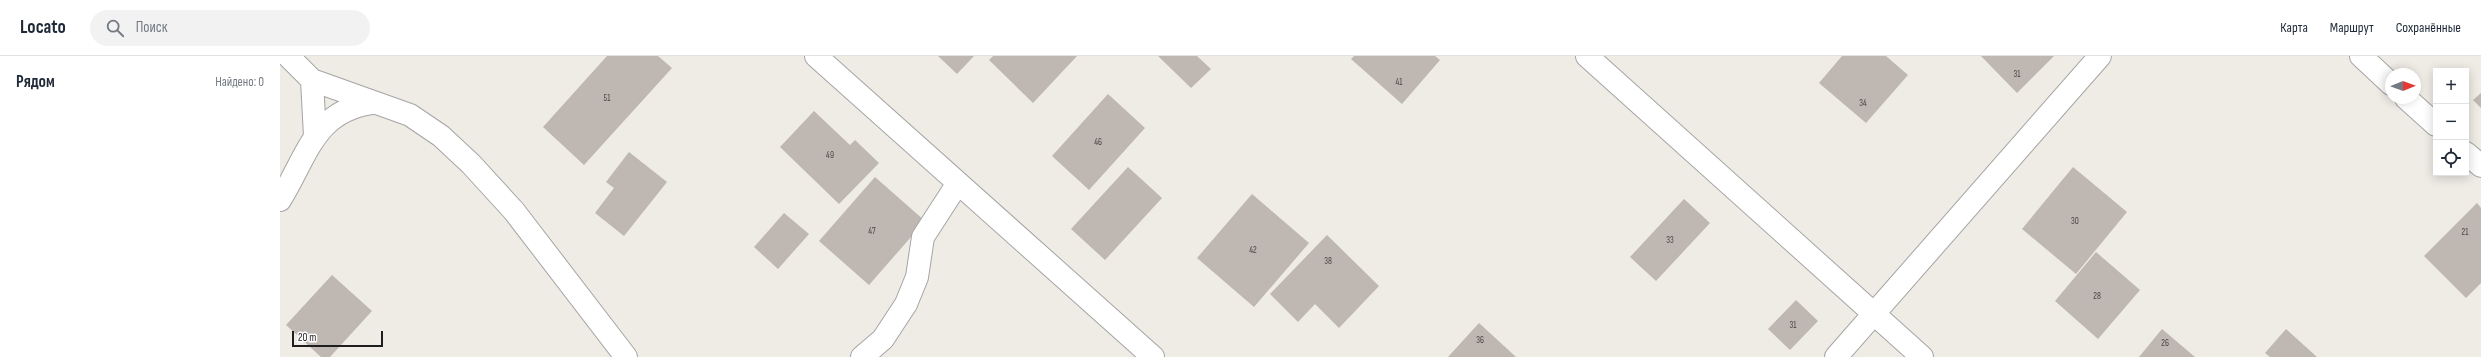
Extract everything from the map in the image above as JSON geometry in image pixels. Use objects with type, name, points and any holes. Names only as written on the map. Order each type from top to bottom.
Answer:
[{"type":"street","points":[[288,56],[312,80],[372,103],[410,115],[441,136],[471,164],[514,211],[626,357]]},
{"type":"street","points":[[816,56],[1153,357]]},
{"type":"street","points":[[1587,56],[1922,357]]},
{"type":"street","points":[[1836,357],[2100,56]]},
{"type":"street","points":[[2361,56],[2385,78]]},
{"type":"street","points":[[312,80],[315,136]]},
{"type":"street","points":[[280,200],[315,136],[336,115],[352,106],[372,103]]},
{"type":"street","points":[[2413,104],[2433,122]]},
{"type":"street","points":[[2469,156],[2481,166]]},
{"type":"street","points":[[862,357],[883,339],[906,304],[917,277],[923,237],[958,183]]},
{"type":"building","points":[[607,56],[658,56],[672,68],[584,165],[543,127]]},
{"type":"building","points":[[938,56],[974,56],[957,74]]},
{"type":"building","points":[[993,56],[1077,56],[1033,103],[989,60]]},
{"type":"building","points":[[1158,56],[1197,56],[1211,69],[1191,88]]},
{"type":"building","points":[[1354,56],[1435,56],[1440,60],[1402,104],[1351,59]]},
{"type":"building","points":[[1842,56],[1886,56],[1908,75],[1866,123],[1819,83]]},
{"type":"building","points":[[1981,56],[2054,56],[2017,93]]},
{"type":"building","points":[[2481,93],[2481,108],[2473,100]]},
{"type":"building","points":[[1108,94],[1145,128],[1089,190],[1052,156]]},
{"type":"building","points":[[814,111],[850,145],[855,140],[879,163],[839,204],[780,147]]},
{"type":"building","points":[[629,152],[667,182],[624,236],[595,213],[614,188],[606,182]]},
{"type":"building","points":[[1128,167],[1162,198],[1105,260],[1071,229]]},
{"type":"building","points":[[2073,167],[2127,212],[2076,274],[2022,229]]},
{"type":"building","points":[[875,177],[925,221],[869,285],[819,241]]},
{"type":"building","points":[[1252,194],[1309,243],[1254,307],[1197,258]]},
{"type":"building","points":[[1684,199],[1710,223],[1656,281],[1630,257]]},
{"type":"building","points":[[2477,203],[2481,208],[2481,283],[2466,298],[2424,256]]},
{"type":"building","points":[[784,213],[809,234],[778,269],[754,247]]},
{"type":"building","points":[[1327,235],[1379,286],[1339,328],[1315,304],[1298,322],[1270,294]]},
{"type":"building","points":[[2096,252],[2140,290],[2098,339],[2055,301]]},
{"type":"building","points":[[332,275],[372,311],[330,357],[321,357],[286,325]]},
{"type":"building","points":[[1796,300],[1818,321],[1790,350],[1768,329]]},
{"type":"building","points":[[1479,323],[1516,357],[1448,357]]},
{"type":"building","points":[[2162,329],[2195,357],[2139,357]]},
{"type":"building","points":[[2286,329],[2317,357],[2270,357],[2265,353]]}]
